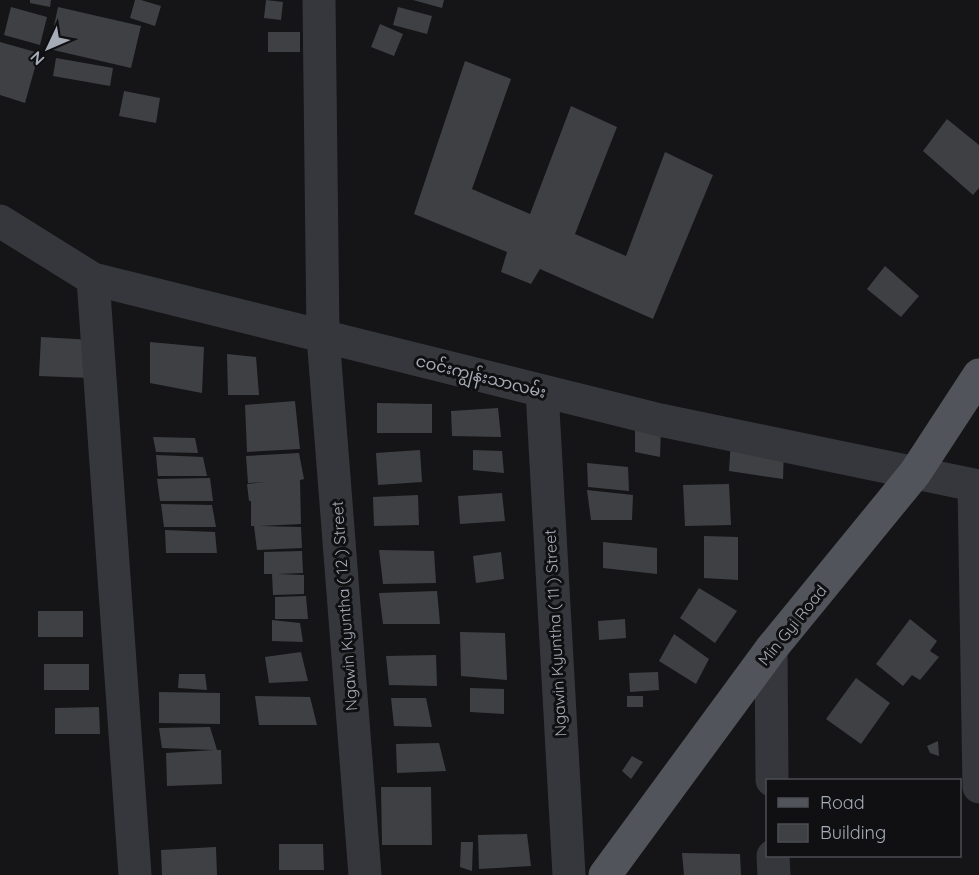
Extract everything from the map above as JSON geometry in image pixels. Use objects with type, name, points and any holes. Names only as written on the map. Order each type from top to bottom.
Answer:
[{"type":"main road","name":"Min Gyi Road","points":[[605,875],[771,649],[915,473],[979,375]]},
{"type":"street","name":"Ngawin Kyuntha ( 12 ) Street","points":[[319,0],[323,336],[365,875]]},
{"type":"street","name":"ငဝင်းကျွန်းသာလမ်း","points":[[0,221],[93,279],[660,420],[976,486]]},
{"type":"street","points":[[93,279],[135,875]]},
{"type":"street","name":"Ngawin Kyuntha ( 11 ) Street","points":[[542,391],[569,875]]},
{"type":"street","points":[[976,486],[979,787]]},
{"type":"street","points":[[771,649],[772,779]]},
{"type":"street","points":[[773,857],[774,875]]},
{"type":"building","points":[[30,0],[51,0],[50,7],[30,3]]},
{"type":"building","points":[[135,0],[161,6],[155,26],[130,18]]},
{"type":"building","points":[[266,0],[283,2],[281,20],[264,18]]},
{"type":"building","points":[[413,0],[444,0],[442,8]]},
{"type":"building","points":[[11,7],[47,17],[40,45],[4,35]]},
{"type":"building","points":[[58,7],[141,26],[131,68],[49,49]]},
{"type":"building","points":[[398,7],[432,16],[427,34],[393,25]]},
{"type":"building","points":[[380,24],[403,34],[394,56],[371,47]]},
{"type":"building","points":[[268,32],[300,32],[300,52],[268,52]]},
{"type":"building","points":[[0,42],[39,53],[25,103],[0,95]]},
{"type":"building","points":[[56,58],[113,68],[110,86],[53,76]]},
{"type":"building","points":[[465,61],[511,79],[472,189],[530,214],[571,106],[617,127],[575,234],[626,256],[665,152],[713,175],[653,319],[540,269],[531,284],[501,272],[507,252],[414,214]]},
{"type":"building","points":[[124,91],[160,98],[156,123],[119,116]]},
{"type":"building","points":[[947,119],[979,145],[979,188],[973,195],[923,151]]},
{"type":"building","points":[[885,266],[919,296],[901,317],[867,289]]},
{"type":"building","points":[[41,337],[92,340],[90,378],[39,376]]},
{"type":"building","points":[[150,342],[204,347],[202,393],[150,383]]},
{"type":"building","points":[[227,354],[256,357],[259,395],[228,395]]},
{"type":"building","points":[[295,401],[300,449],[247,452],[245,405]]},
{"type":"building","points":[[377,403],[432,404],[432,433],[377,433]]},
{"type":"building","points":[[498,408],[501,437],[452,436],[451,411]]},
{"type":"building","points":[[635,424],[661,426],[660,457],[635,452]]},
{"type":"building","points":[[153,437],[195,438],[198,453],[156,452]]},
{"type":"building","points":[[731,439],[784,447],[783,479],[729,471]]},
{"type":"building","points":[[420,450],[422,482],[378,485],[376,453]]},
{"type":"building","points":[[473,450],[502,451],[504,473],[473,470]]},
{"type":"building","points":[[299,453],[304,479],[300,480],[301,524],[260,526],[301,527],[302,548],[257,550],[254,526],[251,526],[251,501],[249,501],[247,484],[266,482],[248,483],[246,456]]},
{"type":"building","points":[[156,455],[203,457],[207,476],[158,476]]},
{"type":"building","points":[[587,463],[628,467],[629,491],[588,487]]},
{"type":"building","points":[[210,478],[213,501],[160,501],[157,479]]},
{"type":"building","points":[[729,484],[731,525],[685,526],[683,485]]},
{"type":"building","points":[[587,490],[633,495],[632,520],[591,520]]},
{"type":"building","points":[[502,493],[505,521],[460,524],[458,496]]},
{"type":"building","points":[[418,495],[419,525],[374,526],[373,497]]},
{"type":"building","points":[[161,504],[212,505],[216,527],[164,527]]},
{"type":"building","points":[[165,530],[215,532],[217,553],[166,553]]},
{"type":"building","points":[[704,536],[738,537],[738,580],[704,578]]},
{"type":"building","points":[[603,542],[657,548],[657,574],[603,568]]},
{"type":"building","points":[[379,550],[434,551],[436,583],[383,584]]},
{"type":"building","points":[[302,551],[303,573],[277,574],[304,575],[304,594],[273,595],[272,574],[264,574],[264,552]]},
{"type":"building","points":[[501,552],[504,579],[476,583],[473,556]]},
{"type":"building","points":[[699,588],[737,611],[715,643],[680,618]]},
{"type":"building","points":[[437,591],[440,624],[383,624],[379,593]]},
{"type":"building","points":[[306,596],[308,619],[275,619],[275,597]]},
{"type":"building","points":[[38,611],[83,611],[83,637],[38,637]]},
{"type":"building","points":[[625,619],[626,638],[599,640],[598,621]]},
{"type":"building","points":[[910,619],[937,641],[930,651],[939,657],[920,680],[912,675],[903,686],[876,664]]},
{"type":"building","points":[[272,620],[300,623],[303,642],[272,641]]},
{"type":"building","points":[[460,632],[505,633],[507,680],[461,676]]},
{"type":"building","points":[[674,634],[709,659],[696,684],[659,661]]},
{"type":"building","points":[[301,652],[308,681],[269,683],[265,657]]},
{"type":"building","points":[[436,655],[437,686],[389,685],[386,656]]},
{"type":"building","points":[[44,664],[89,664],[89,690],[44,690]]},
{"type":"building","points":[[658,672],[659,690],[630,692],[629,673]]},
{"type":"building","points":[[179,674],[205,674],[207,690],[178,688]]},
{"type":"building","points":[[856,678],[890,703],[861,744],[826,719]]},
{"type":"building","points":[[470,688],[504,689],[504,714],[470,712]]},
{"type":"building","points":[[159,692],[220,693],[220,724],[159,723]]},
{"type":"building","points":[[255,696],[310,697],[317,725],[259,725]]},
{"type":"building","points":[[627,696],[643,696],[643,707],[627,707]]},
{"type":"building","points":[[391,698],[426,698],[432,727],[394,726]]},
{"type":"building","points":[[99,707],[100,734],[55,734],[55,708]]},
{"type":"building","points":[[210,727],[217,750],[221,750],[222,784],[167,786],[166,753],[214,750],[162,748],[159,728]]},
{"type":"building","points":[[938,741],[939,756],[930,753],[927,746]]},
{"type":"building","points":[[439,743],[446,771],[397,773],[396,744]]},
{"type":"building","points":[[632,756],[643,762],[631,779],[622,771]]},
{"type":"building","points":[[381,787],[431,787],[432,845],[382,845]]},
{"type":"building","points":[[527,834],[531,866],[479,869],[478,835]]},
{"type":"building","points":[[461,842],[473,842],[472,871],[460,867]]},
{"type":"building","points":[[279,844],[323,844],[324,870],[279,870]]},
{"type":"building","points":[[216,847],[217,875],[162,875],[161,850]]},
{"type":"building","points":[[682,853],[740,854],[741,875],[684,875]]}]
